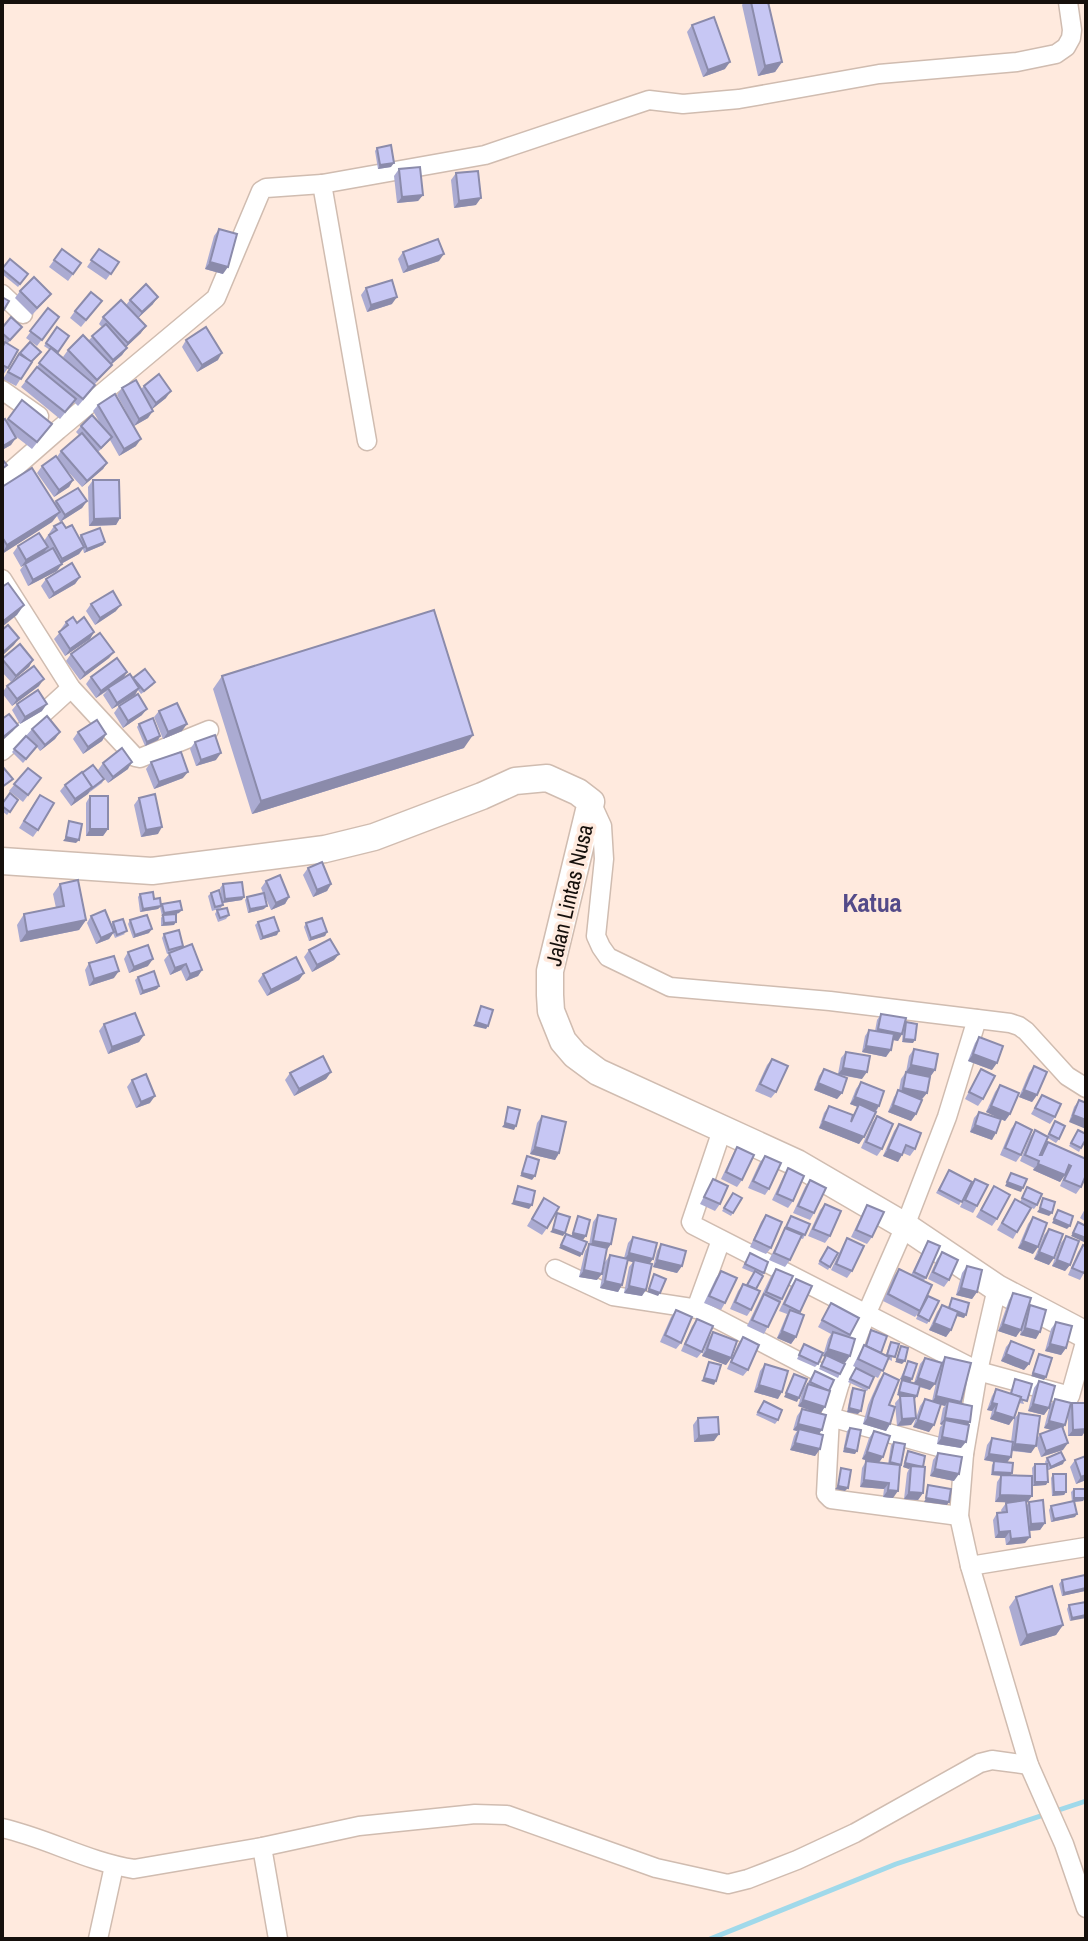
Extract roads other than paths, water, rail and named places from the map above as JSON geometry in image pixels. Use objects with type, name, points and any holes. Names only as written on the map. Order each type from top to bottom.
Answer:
[{"type":"highway","name":"Jalan Lintas Nusa","points":[[2,861],[152,871],[325,849],[374,837],[515,781],[547,778],[578,792],[591,802],[550,971],[551,1011],[563,1041],[575,1055],[598,1072],[797,1163],[905,1226],[997,1288],[1086,1337]]},
{"type":"street","points":[[2,479],[216,298],[263,189],[322,184],[485,155],[649,100],[683,104],[739,99],[879,74],[1017,62],[1056,54],[1066,47],[1071,38],[1068,2]]},
{"type":"street","points":[[322,184],[367,441]]},
{"type":"street","points":[[2,294],[23,314]]},
{"type":"street","points":[[2,390],[58,430]]},
{"type":"street","points":[[2,579],[71,688],[137,758],[209,730]]},
{"type":"street","points":[[2,751],[71,688]]},
{"type":"street","points":[[591,802],[602,826],[604,859],[596,936],[608,957],[670,987],[830,1001],[1010,1023],[1019,1026],[1067,1076],[1086,1088]]},
{"type":"street","points":[[959,1516],[831,1499],[826,1494],[830,1417],[840,1383],[947,1117],[977,1019]]},
{"type":"street","points":[[722,1130],[691,1222],[693,1225],[978,1371],[1078,1398],[1086,1337]]},
{"type":"street","points":[[698,1309],[721,1240]]},
{"type":"street","points":[[555,1269],[613,1296],[698,1309],[840,1383]]},
{"type":"street","points":[[997,1288],[978,1371],[964,1454],[959,1516],[970,1566],[1029,1765],[1064,1844],[1086,1908]]},
{"type":"street","points":[[830,1417],[964,1454]]},
{"type":"street","points":[[970,1566],[1086,1547]]},
{"type":"street","points":[[2,1828],[114,1866],[134,1869],[262,1847],[359,1826],[475,1814],[507,1815],[656,1868],[728,1884],[797,1860],[855,1833],[980,1763],[992,1760],[1029,1765]]},
{"type":"street","points":[[262,1847],[278,1939]]},
{"type":"street","points":[[98,1939],[114,1866]]},
{"type":"waterway","points":[[710,1939],[896,1864],[1086,1801]]},
{"type":"district","name":"Katua","points":[[872,902]]}]
